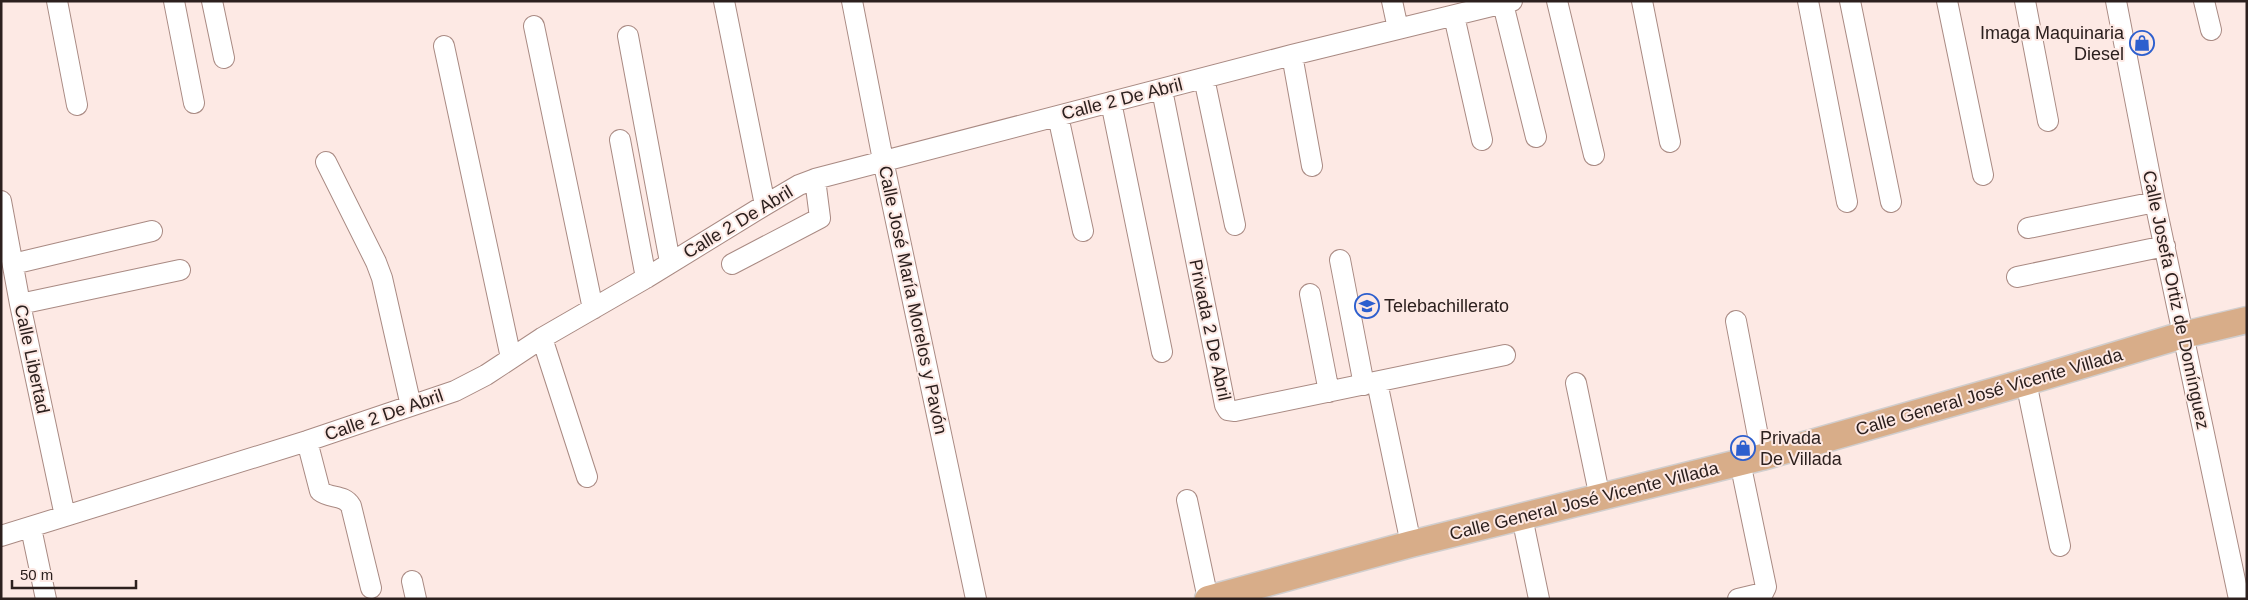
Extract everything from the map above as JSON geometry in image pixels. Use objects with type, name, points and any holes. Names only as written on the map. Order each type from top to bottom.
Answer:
[{"type":"main road","name":"Calle General José Vicente Villada","points":[[1208,599],[1411,544],[1751,459],[2026,382],[2183,335],[2247,320]]},
{"type":"street","points":[[57,1],[77,105]]},
{"type":"street","points":[[174,1],[194,103]]},
{"type":"street","points":[[212,1],[224,58]]},
{"type":"street","points":[[724,1],[765,205]]},
{"type":"street","name":"Calle José María Morelos y Pavón","points":[[852,1],[883,160],[976,599]]},
{"type":"street","points":[[1392,1],[1398,29]]},
{"type":"street","points":[[1557,1],[1594,155]]},
{"type":"street","points":[[1642,1],[1670,142]]},
{"type":"street","points":[[1808,1],[1847,202]]},
{"type":"street","points":[[1850,1],[1892,202]]},
{"type":"street","points":[[1947,1],[1983,175]]},
{"type":"street","points":[[2025,1],[2048,121]]},
{"type":"street","name":"Calle Josefa Ortiz de Domínguez","points":[[2116,1],[2155,202],[2238,599]]},
{"type":"street","points":[[2204,1],[2211,30]]},
{"type":"street","points":[[1507,2],[1536,137]]},
{"type":"street","name":"Calle 2 De Abril","points":[[1,536],[307,441],[455,391],[542,338],[593,310],[765,205],[815,179],[1292,55],[1507,2]]},
{"type":"street","points":[[1454,16],[1482,140]]},
{"type":"street","points":[[534,26],[593,310]]},
{"type":"street","points":[[628,36],[670,262]]},
{"type":"street","points":[[444,46],[511,358]]},
{"type":"street","points":[[1292,55],[1312,166]]},
{"type":"street","points":[[1204,78],[1234,225]]},
{"type":"street","name":"Privada 2 De Abril","points":[[1162,90],[1226,408],[1235,411],[1505,356]]},
{"type":"street","points":[[1111,102],[1162,352]]},
{"type":"street","points":[[1058,116],[1083,231]]},
{"type":"street","points":[[620,140],[646,278]]},
{"type":"street","points":[[326,162],[372,250],[379,270],[411,406]]},
{"type":"street","points":[[732,264],[817,220],[820,215],[815,179]]},
{"type":"street","name":"Calle Libertad","points":[[1,201],[20,304],[65,516]]},
{"type":"street","points":[[2028,228],[2155,202]]},
{"type":"street","points":[[12,264],[152,232]]},
{"type":"street","points":[[2017,276],[2164,246]]},
{"type":"street","points":[[1340,260],[1411,544]]},
{"type":"street","points":[[20,304],[180,270]]},
{"type":"street","points":[[1310,294],[1329,392]]},
{"type":"street","points":[[1736,321],[1766,587],[1763,593],[1738,599]]},
{"type":"street","points":[[542,338],[587,477]]},
{"type":"street","points":[[1576,382],[1600,498]]},
{"type":"street","points":[[2026,382],[2060,546]]},
{"type":"street","points":[[307,441],[320,491],[325,495],[344,498],[350,506],[371,588]]},
{"type":"street","points":[[1187,500],[1208,599]]},
{"type":"street","points":[[1522,517],[1539,599]]},
{"type":"street","points":[[31,528],[46,599]]},
{"type":"place","name":"Imaga Maquinaria Diesel","points":[[2142,43]]},
{"type":"place","name":"Telebachillerato","points":[[1367,306]]},
{"type":"place","name":"Privada De Villada","points":[[1743,448]]}]
